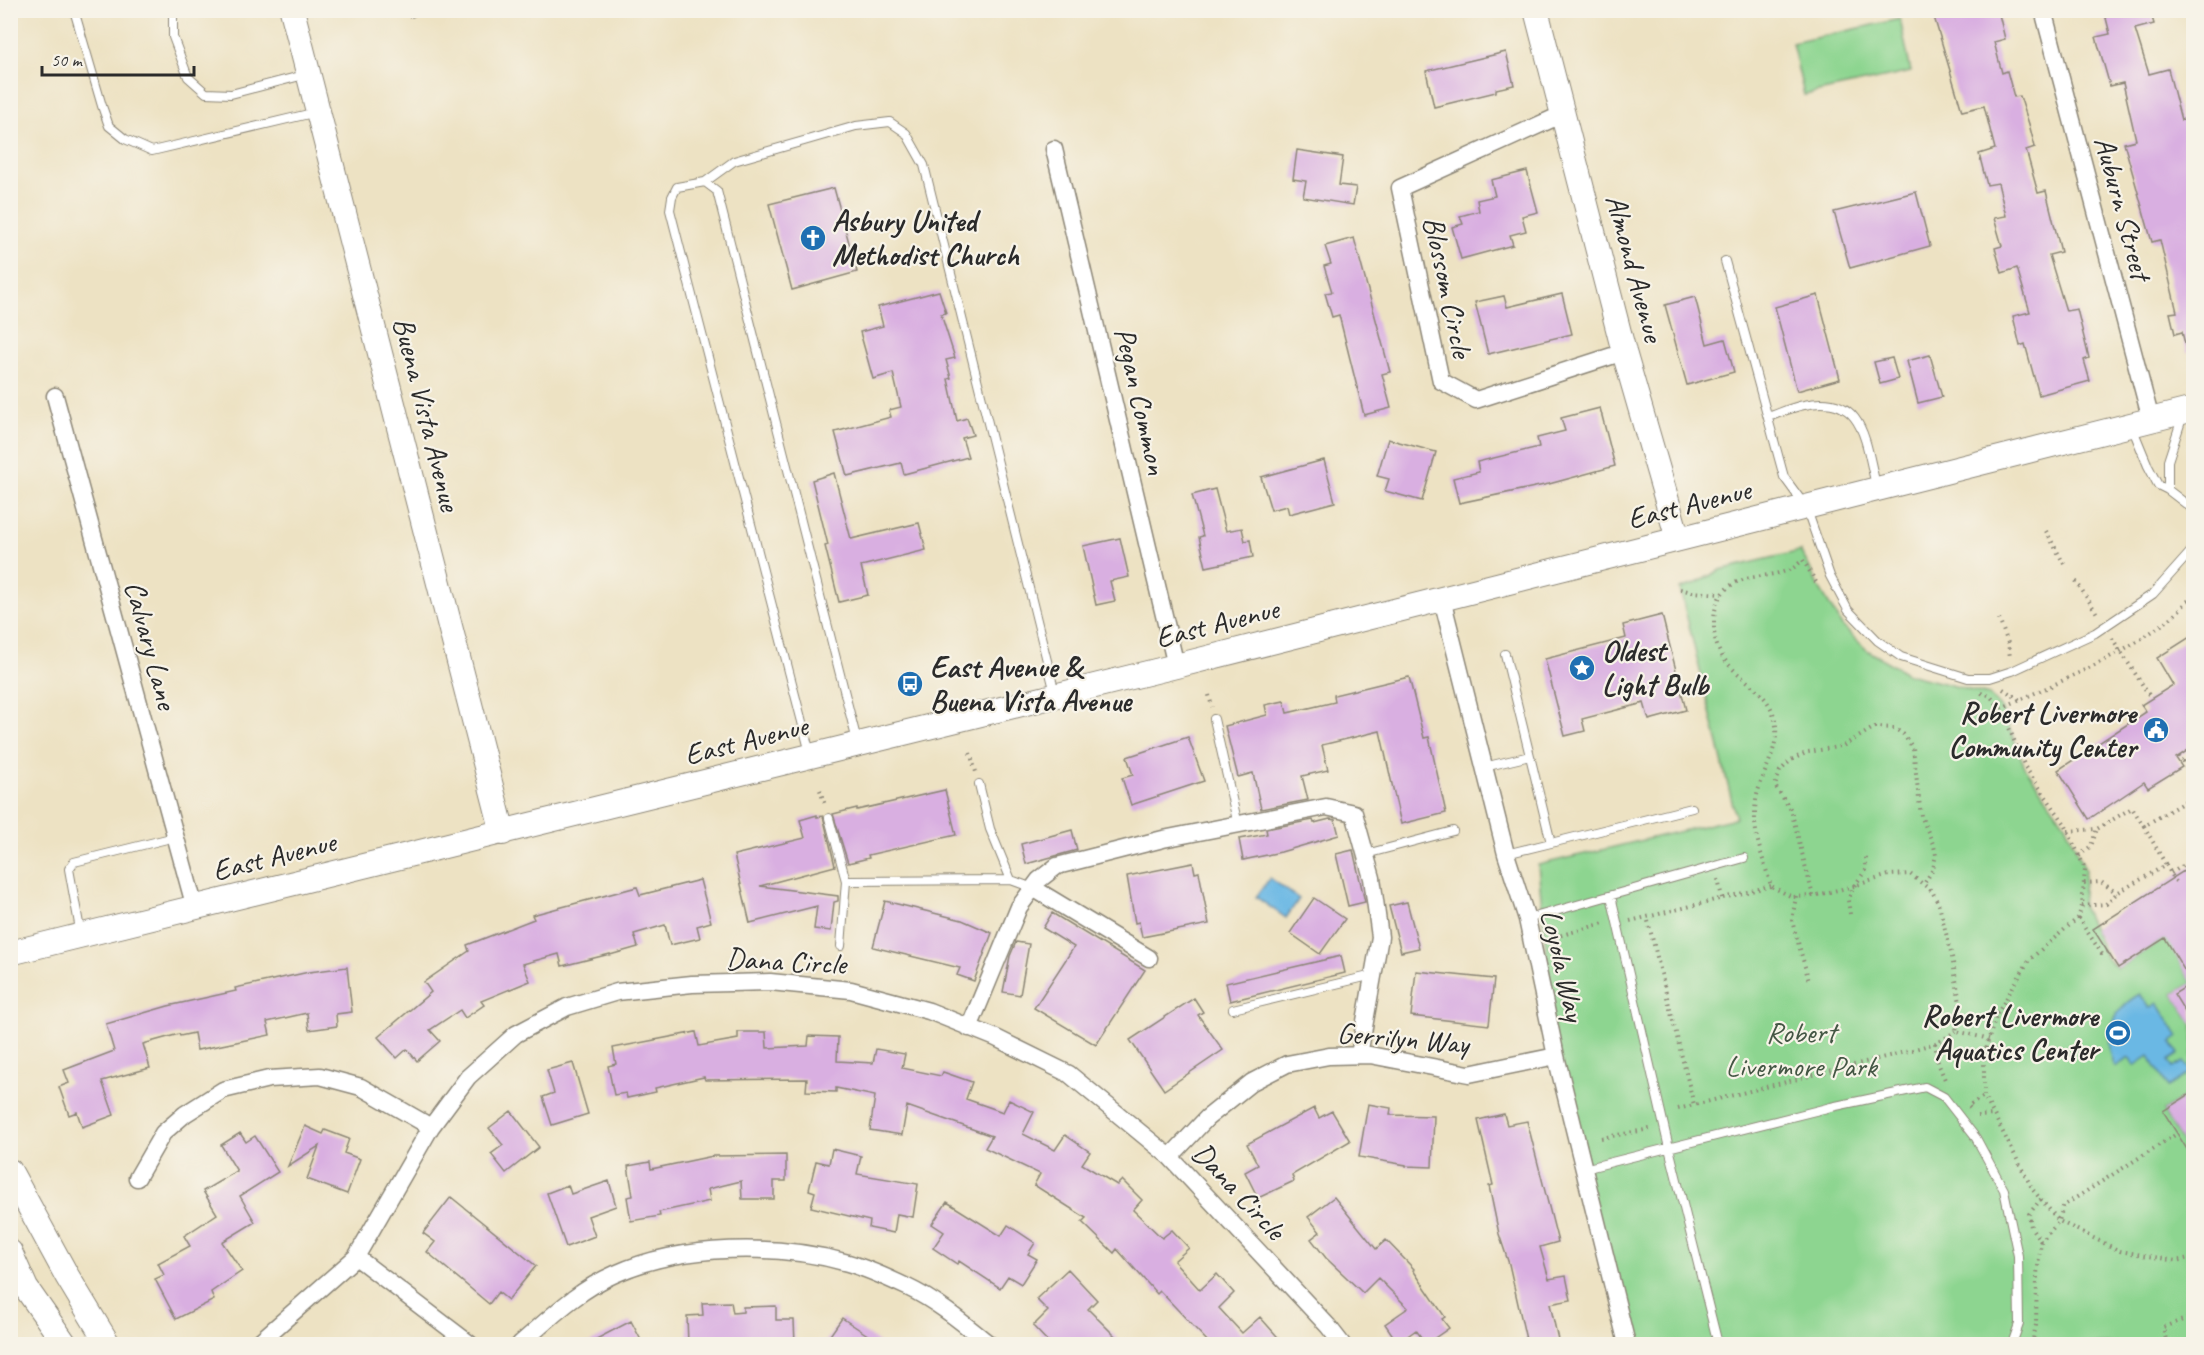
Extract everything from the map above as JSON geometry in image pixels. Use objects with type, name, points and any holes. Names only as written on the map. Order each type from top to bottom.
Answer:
[{"type":"main road","name":"Almond Avenue","points":[[1536,10],[1624,352],[1678,539]]},
{"type":"main road","name":"Buena Vista Avenue","points":[[295,11],[308,74],[503,833]]},
{"type":"main road","name":"East Avenue","points":[[10,953],[1176,666],[2189,410]]},
{"type":"main road","points":[[10,1171],[67,1276],[108,1344]]},
{"type":"main road","points":[[10,1252],[27,1288],[65,1344]]},
{"type":"main road","points":[[22,1277],[39,1284],[51,1296],[81,1344]]},
{"type":"street","name":"Auburn Street","points":[[2043,10],[2141,423]]},
{"type":"street","name":"Blossom Circle","points":[[1563,114],[1400,188],[1441,381],[1476,400],[1624,352]]},
{"type":"street","name":"Pegan Common","points":[[1054,148],[1176,666]]},
{"type":"street","name":"Calvary Lane","points":[[55,396],[195,908]]},
{"type":"street","name":"Loyola Way","points":[[1442,599],[1506,854],[1527,919],[1556,1056],[1627,1344]]},
{"type":"street","points":[[969,1028],[1019,906],[1040,880],[1057,866],[1163,839],[1326,807],[1354,813],[1372,878],[1380,937],[1359,1055]]},
{"type":"street","points":[[1033,888],[1149,958]]},
{"type":"street","name":"Dana Circle","points":[[257,1344],[356,1257],[431,1127],[468,1077],[516,1034],[567,1007],[617,992],[692,984],[770,982],[851,990],[929,1011],[996,1038],[1069,1074],[1170,1157],[1328,1326],[1342,1344]]},
{"type":"street","name":"Gerrilyn Way","points":[[1170,1157],[1207,1118],[1252,1082],[1287,1064],[1329,1056],[1370,1055],[1469,1074],[1556,1056]]},
{"type":"street","points":[[137,1178],[163,1133],[185,1114],[223,1090],[268,1079],[320,1076],[361,1087],[431,1127]]},
{"type":"street","points":[[520,1344],[571,1299],[614,1274],[658,1259],[720,1250],[789,1252],[848,1263],[909,1288],[955,1317],[989,1344]]},
{"type":"street","points":[[356,1257],[470,1344]]},
{"type":"lane","points":[[74,10],[109,126],[125,139],[152,151],[318,112]]},
{"type":"lane","points":[[173,10],[173,37],[188,77],[206,93],[231,94],[308,74]]},
{"type":"lane","points":[[811,756],[670,210],[672,197],[677,187],[705,182],[734,161],[856,126],[890,122],[906,132],[924,165],[1055,696]]},
{"type":"lane","points":[[705,182],[717,191],[858,744]]},
{"type":"lane","points":[[1725,261],[1784,477],[1806,507],[1830,576],[1848,610],[1878,640],[1901,657],[1968,678],[1990,678],[2014,670],[2095,633],[2153,594],[2193,548]]},
{"type":"lane","points":[[1768,417],[1803,405],[1827,402],[1847,409],[1861,427],[1877,489]]},
{"type":"lane","points":[[2168,490],[2168,461],[2189,410]]},
{"type":"lane","points":[[2141,423],[2148,466],[2158,485],[2193,510]]},
{"type":"lane","points":[[1505,654],[1551,843]]},
{"type":"lane","points":[[1214,719],[1238,825]]},
{"type":"lane","points":[[1484,767],[1530,756]]},
{"type":"lane","points":[[979,784],[990,829],[1011,880]]},
{"type":"lane","points":[[1506,854],[1692,808]]},
{"type":"lane","points":[[829,818],[846,881],[841,946]]},
{"type":"lane","points":[[1366,854],[1453,831]]},
{"type":"lane","points":[[81,936],[69,869],[74,862],[175,837]]},
{"type":"lane","points":[[1527,919],[1744,858]]},
{"type":"lane","points":[[846,881],[1011,880],[1033,888]]},
{"type":"lane","points":[[1611,896],[1669,1148],[1718,1344]]},
{"type":"lane","points":[[1233,1009],[1372,975]]},
{"type":"lane","points":[[1584,1169],[1831,1107],[1925,1087],[1944,1097],[1976,1138],[2004,1190],[2018,1256],[2019,1323],[2012,1344]]},
{"type":"path","points":[[2046,531],[2064,564]]},
{"type":"path","points":[[1771,886],[1760,849],[1755,817],[1758,789],[1771,757],[1776,726],[1769,705],[1726,663],[1719,651],[1714,630],[1714,614],[1722,594],[1737,582],[1792,569],[1803,560],[1818,586]]},
{"type":"path","points":[[2076,581],[2098,616]]},
{"type":"path","points":[[1680,590],[1722,594]]},
{"type":"path","points":[[2001,708],[2070,678],[2120,651],[2168,620],[2193,595]]},
{"type":"path","points":[[1999,619],[2011,658]]},
{"type":"path","points":[[2110,635],[2151,698]]},
{"type":"path","points":[[1989,695],[2001,688],[2012,690],[2020,700]]},
{"type":"path","points":[[1978,692],[1989,695],[2001,708],[2025,768],[2068,831],[2085,869],[2082,906],[2078,918],[2029,960],[1997,1014],[1984,1053],[1984,1096],[2033,1190],[2059,1221],[2120,1251],[2176,1261],[2193,1257]]},
{"type":"path","points":[[1813,896],[1791,810],[1775,786],[1780,771],[1791,760],[1808,752],[1843,746],[1875,727],[1894,728],[1903,734],[1913,748],[1921,816],[1936,855],[1933,869],[1924,884]]},
{"type":"path","points":[[970,753],[979,784]]},
{"type":"path","points":[[2182,761],[2193,755]]},
{"type":"path","points":[[2179,756],[2193,779]]},
{"type":"path","points":[[2144,826],[2193,796]]},
{"type":"path","points":[[2068,831],[2097,829],[2132,808],[2176,882]]},
{"type":"path","points":[[2079,856],[2091,846],[2097,829]]},
{"type":"path","points":[[1850,914],[1848,900],[1854,886],[1866,870],[1866,855]]},
{"type":"path","points":[[2171,873],[2193,859]]},
{"type":"path","points":[[2082,906],[2106,904],[2117,893],[2166,865]]},
{"type":"path","points":[[1715,866],[1722,898]]},
{"type":"path","points":[[1630,921],[1771,886],[1792,897],[1813,896],[1889,875],[1910,874],[1932,891],[1939,905],[1953,957],[1960,1003],[1956,1032]]},
{"type":"path","points":[[2084,883],[2101,882],[2117,893]]},
{"type":"path","points":[[1796,896],[1792,921],[1809,981]]},
{"type":"path","points":[[1647,917],[1694,1105]]},
{"type":"path","points":[[2078,918],[2102,954],[2108,952]]},
{"type":"path","points":[[1555,937],[1605,923]]},
{"type":"path","points":[[1678,1109],[1935,1043],[1956,1032],[1989,1039]]},
{"type":"path","points":[[1935,1043],[1938,1063],[1950,1090]]},
{"type":"path","points":[[1968,1106],[1984,1096]]},
{"type":"path","points":[[1961,1101],[1977,1116],[1994,1115]]},
{"type":"path","points":[[1601,1138],[1650,1129]]},
{"type":"path","points":[[2032,1344],[2036,1325],[2037,1274],[2041,1242],[2059,1221],[2063,1206],[2175,1135]]},
{"type":"path","points":[[2041,1200],[2029,1214],[2031,1227],[2041,1242]]},
{"type":"path","points":[[2167,1344],[2163,1327],[2193,1316]]},
{"type":"green space","points":[[1900,19],[1911,72],[1804,95],[1792,43]]},
{"type":"green space","name":"Robert Livermore Park","points":[[1800,551],[1842,626],[1867,650],[1908,674],[1989,695],[2001,708],[2025,767],[2065,824],[2085,869],[2082,906],[2107,959],[2118,968],[2185,925],[2193,938],[2193,947],[2177,957],[2192,983],[2174,994],[2193,1025],[2193,1097],[2191,1093],[2163,1111],[2193,1159],[2193,1344],[1627,1344],[1556,1056],[1538,865],[1736,818],[1680,589],[1697,583],[1720,570]]},
{"type":"water","points":[[1270,878],[1299,899],[1286,918],[1256,897]]},
{"type":"water","points":[[2140,994],[2150,1008],[2158,1003],[2179,1037],[2172,1042],[2179,1054],[2168,1061],[2173,1068],[2184,1062],[2191,1072],[2168,1087],[2149,1056],[2134,1066],[2129,1058],[2115,1067],[2111,1056],[2110,1035],[2116,1016],[2130,1000]]},
{"type":"building","points":[[1932,10],[1998,10],[2005,39],[1994,42],[2002,73],[2007,71],[2014,97],[2020,96],[2029,124],[2035,147],[2026,150],[2038,193],[2046,191],[2061,252],[2049,255],[2066,311],[2077,309],[2089,358],[2084,360],[2090,381],[2039,395],[2025,344],[2020,346],[2013,316],[2030,312],[2017,268],[2002,273],[1995,248],[2002,246],[1994,218],[2006,216],[1998,183],[1987,185],[1979,154],[1995,149],[1984,106],[1962,111]]},
{"type":"building","points":[[2104,10],[2150,10],[2154,24],[2135,29],[2149,74],[2168,69],[2181,120],[2184,119],[2193,157],[2193,352],[2187,352],[2182,332],[2175,334],[2170,313],[2177,312],[2160,240],[2152,242],[2124,143],[2136,140],[2123,83],[2110,86],[2096,37],[2110,34]]},
{"type":"building","points":[[1506,52],[1514,85],[1496,89],[1496,92],[1434,107],[1426,71]]},
{"type":"building","points":[[1297,150],[1343,157],[1339,185],[1356,187],[1353,205],[1303,197],[1306,181],[1293,179]]},
{"type":"building","points":[[1527,171],[1538,212],[1522,216],[1526,231],[1510,235],[1513,245],[1461,259],[1452,227],[1463,224],[1460,216],[1479,211],[1477,200],[1495,196],[1491,180]]},
{"type":"building","name":"Asbury United Methodist Church","points":[[834,188],[857,272],[792,290],[769,204]]},
{"type":"building","points":[[1916,192],[1930,246],[1850,268],[1834,212]]},
{"type":"building","points":[[1354,238],[1390,372],[1382,374],[1391,408],[1364,415],[1339,315],[1332,317],[1325,293],[1332,292],[1324,266],[1331,264],[1325,246]]},
{"type":"building","points":[[939,291],[946,313],[941,314],[955,358],[946,360],[957,421],[967,418],[973,435],[962,438],[968,457],[904,474],[901,463],[847,476],[835,432],[891,417],[889,410],[901,407],[893,373],[873,379],[860,332],[883,326],[878,307]]},
{"type":"building","points":[[1562,294],[1572,334],[1488,354],[1475,302],[1504,296],[1507,307]]},
{"type":"building","points":[[1818,295],[1840,379],[1797,391],[1775,307]]},
{"type":"building","points":[[1695,297],[1707,344],[1725,339],[1734,372],[1687,385],[1665,305]]},
{"type":"building","points":[[1930,355],[1942,397],[1918,403],[1907,361]]},
{"type":"building","points":[[1892,358],[1898,379],[1880,384],[1874,362]]},
{"type":"building","points":[[1600,408],[1615,466],[1549,484],[1459,503],[1453,478],[1479,472],[1477,462],[1539,447],[1537,438],[1565,431],[1561,418]]},
{"type":"building","points":[[1388,439],[1436,452],[1422,501],[1385,491],[1389,479],[1377,476]]},
{"type":"building","points":[[1324,460],[1335,502],[1289,514],[1287,506],[1271,510],[1261,477]]},
{"type":"building","points":[[834,473],[851,539],[919,523],[926,550],[861,566],[868,595],[839,602],[812,480]]},
{"type":"building","points":[[1215,489],[1226,531],[1242,528],[1245,541],[1250,540],[1253,557],[1206,567],[1199,537],[1203,536],[1192,495]]},
{"type":"building","points":[[1120,538],[1129,577],[1110,581],[1115,601],[1096,605],[1083,546]]},
{"type":"building","points":[[1662,615],[1686,710],[1649,720],[1644,703],[1582,719],[1585,731],[1565,736],[1545,659],[1626,638],[1623,625]]},
{"type":"building","name":"Robert Livermore Community Center","points":[[2193,635],[2193,747],[2176,758],[2182,767],[2148,788],[2144,782],[2089,819],[2058,770],[2146,712],[2141,705],[2173,685],[2157,658]]},
{"type":"building","points":[[1409,677],[1424,738],[1429,737],[1446,813],[1401,824],[1380,731],[1322,745],[1328,770],[1302,776],[1308,800],[1261,809],[1253,773],[1238,777],[1225,726],[1267,715],[1265,705],[1284,701],[1287,713],[1335,702],[1334,695]]},
{"type":"building","points":[[1188,737],[1204,781],[1131,805],[1122,778],[1133,775],[1127,757]]},
{"type":"building","points":[[945,790],[956,835],[868,855],[869,858],[848,863],[833,814]]},
{"type":"building","points":[[817,815],[817,817],[823,816],[835,866],[760,886],[838,896],[838,901],[834,902],[831,931],[814,929],[817,906],[750,923],[734,855],[805,838],[800,820]]},
{"type":"building","points":[[1335,820],[1339,835],[1281,852],[1243,860],[1239,839],[1267,834],[1266,829]]},
{"type":"building","points":[[1072,830],[1077,850],[1026,864],[1021,844]]},
{"type":"building","points":[[1353,850],[1365,902],[1348,906],[1336,854]]},
{"type":"building","points":[[1193,863],[1195,873],[1199,872],[1209,924],[1142,937],[1139,922],[1135,923],[1127,876]]},
{"type":"building","points":[[2193,865],[2193,1025],[2174,994],[2192,983],[2165,938],[2118,968],[2093,929]]},
{"type":"building","points":[[700,880],[711,922],[697,926],[700,938],[670,945],[665,925],[634,934],[638,947],[610,955],[562,966],[559,954],[523,964],[530,981],[481,1001],[484,1005],[465,1018],[460,1010],[430,1030],[440,1041],[417,1061],[407,1049],[397,1058],[378,1037],[431,992],[424,982],[469,951],[467,945],[534,919],[532,915],[637,887],[640,895]]},
{"type":"building","points":[[1314,898],[1345,919],[1320,954],[1290,933]]},
{"type":"building","points":[[885,901],[962,920],[992,933],[974,981],[957,975],[960,968],[873,947]]},
{"type":"building","points":[[1407,902],[1419,948],[1401,952],[1389,906]]},
{"type":"building","points":[[1052,913],[1145,970],[1096,1045],[1034,1008],[1074,947],[1043,928]]},
{"type":"building","points":[[1016,942],[1029,944],[1020,995],[1003,992],[1010,956]]},
{"type":"building","points":[[1341,956],[1345,973],[1230,1001],[1226,983]]},
{"type":"building","points":[[347,967],[352,1012],[336,1014],[337,1026],[309,1030],[307,1013],[267,1022],[270,1035],[197,1050],[194,1033],[180,1036],[179,1034],[143,1044],[150,1068],[102,1081],[114,1115],[82,1127],[77,1112],[69,1115],[59,1087],[69,1083],[64,1070],[114,1051],[106,1024],[168,1006],[236,991],[235,988],[309,972]]},
{"type":"building","points":[[1416,971],[1494,979],[1489,1025],[1411,1016]]},
{"type":"building","points":[[1194,998],[1203,1012],[1198,1015],[1223,1050],[1164,1090],[1130,1040]]},
{"type":"building","points":[[696,1032],[699,1046],[738,1039],[738,1032],[766,1032],[767,1048],[808,1046],[809,1036],[838,1037],[837,1061],[873,1063],[876,1049],[905,1054],[902,1068],[941,1076],[943,1072],[972,1082],[966,1099],[1003,1112],[1009,1100],[1034,1112],[1023,1134],[1055,1150],[1065,1135],[1090,1152],[1082,1164],[1117,1185],[1122,1180],[1142,1200],[1133,1210],[1162,1238],[1172,1230],[1189,1248],[1174,1261],[1200,1290],[1217,1274],[1234,1293],[1219,1308],[1242,1333],[1260,1317],[1284,1344],[1210,1344],[1160,1291],[1157,1294],[1117,1249],[1114,1253],[1082,1222],[1086,1218],[1034,1185],[1040,1174],[985,1148],[992,1136],[907,1106],[902,1135],[870,1130],[875,1096],[836,1088],[836,1092],[806,1091],[807,1079],[705,1080],[704,1077],[655,1088],[656,1092],[627,1098],[626,1093],[614,1095],[608,1066],[616,1064],[613,1048]]},
{"type":"building","points":[[573,1063],[588,1114],[552,1125],[543,1097],[554,1093],[547,1070]]},
{"type":"building","points":[[2193,1092],[2193,1159],[2163,1111]]},
{"type":"building","points":[[1368,1104],[1391,1108],[1390,1115],[1434,1116],[1432,1167],[1406,1166],[1359,1157]]},
{"type":"building","points":[[1314,1108],[1319,1118],[1332,1111],[1350,1141],[1292,1175],[1294,1181],[1258,1198],[1245,1172],[1258,1165],[1247,1144]]},
{"type":"building","points":[[511,1111],[539,1147],[506,1173],[491,1154],[503,1145],[489,1128]]},
{"type":"building","points":[[1504,1114],[1507,1125],[1527,1121],[1558,1242],[1540,1247],[1549,1279],[1566,1276],[1571,1300],[1550,1304],[1559,1344],[1527,1344],[1509,1264],[1499,1234],[1489,1186],[1493,1185],[1478,1120]]},
{"type":"building","points":[[305,1126],[323,1134],[325,1130],[349,1139],[344,1153],[360,1159],[347,1194],[307,1179],[319,1146],[288,1166]]},
{"type":"building","points":[[240,1133],[246,1142],[255,1136],[278,1172],[240,1196],[255,1222],[222,1242],[242,1271],[211,1292],[214,1300],[176,1319],[155,1279],[164,1275],[158,1263],[190,1246],[184,1236],[217,1214],[203,1191],[237,1171],[221,1145]]},
{"type":"building","points":[[832,1149],[861,1156],[857,1174],[918,1184],[913,1217],[897,1214],[894,1233],[869,1228],[870,1221],[811,1207],[815,1192],[809,1190],[816,1161],[829,1164]]},
{"type":"building","points":[[786,1155],[786,1181],[774,1181],[774,1199],[742,1199],[741,1181],[708,1189],[710,1201],[659,1212],[660,1216],[631,1221],[627,1197],[633,1196],[628,1166],[650,1162],[651,1169],[713,1156]]},
{"type":"building","points":[[609,1181],[616,1206],[588,1216],[595,1236],[566,1247],[547,1193],[568,1185],[571,1194]]},
{"type":"building","points":[[451,1197],[536,1266],[508,1300],[498,1292],[489,1304],[427,1252],[435,1242],[423,1233]]},
{"type":"building","points":[[1334,1197],[1376,1249],[1386,1240],[1414,1269],[1445,1317],[1442,1319],[1449,1328],[1426,1344],[1416,1330],[1398,1343],[1385,1324],[1408,1308],[1378,1278],[1363,1293],[1326,1258],[1311,1239],[1320,1232],[1308,1217]]},
{"type":"building","points":[[947,1202],[1001,1236],[1008,1225],[1035,1243],[1028,1254],[1037,1259],[1021,1284],[1008,1276],[1000,1288],[959,1261],[957,1264],[933,1248],[944,1232],[932,1224]]},
{"type":"building","points":[[1068,1269],[1097,1300],[1088,1309],[1123,1344],[1050,1344],[1033,1326],[1048,1311],[1036,1299]]},
{"type":"building","points":[[731,1302],[733,1313],[743,1312],[743,1307],[776,1306],[776,1320],[794,1320],[795,1344],[688,1344],[687,1316],[703,1315],[702,1303]]},
{"type":"building","points":[[842,1318],[881,1344],[824,1344]]},
{"type":"building","points":[[631,1321],[643,1344],[587,1344]]},
{"type":"place","name":"Asbury United Methodist Church","points":[[813,238]]},
{"type":"place","name":"Oldest Light Bulb","points":[[1582,668]]},
{"type":"place","name":"East Avenue & Buena Vista Avenue","points":[[910,684]]},
{"type":"place","name":"Robert Livermore Community Center","points":[[2156,730]]},
{"type":"place","name":"Robert Livermore Aquatics Center","points":[[2118,1033]]}]
